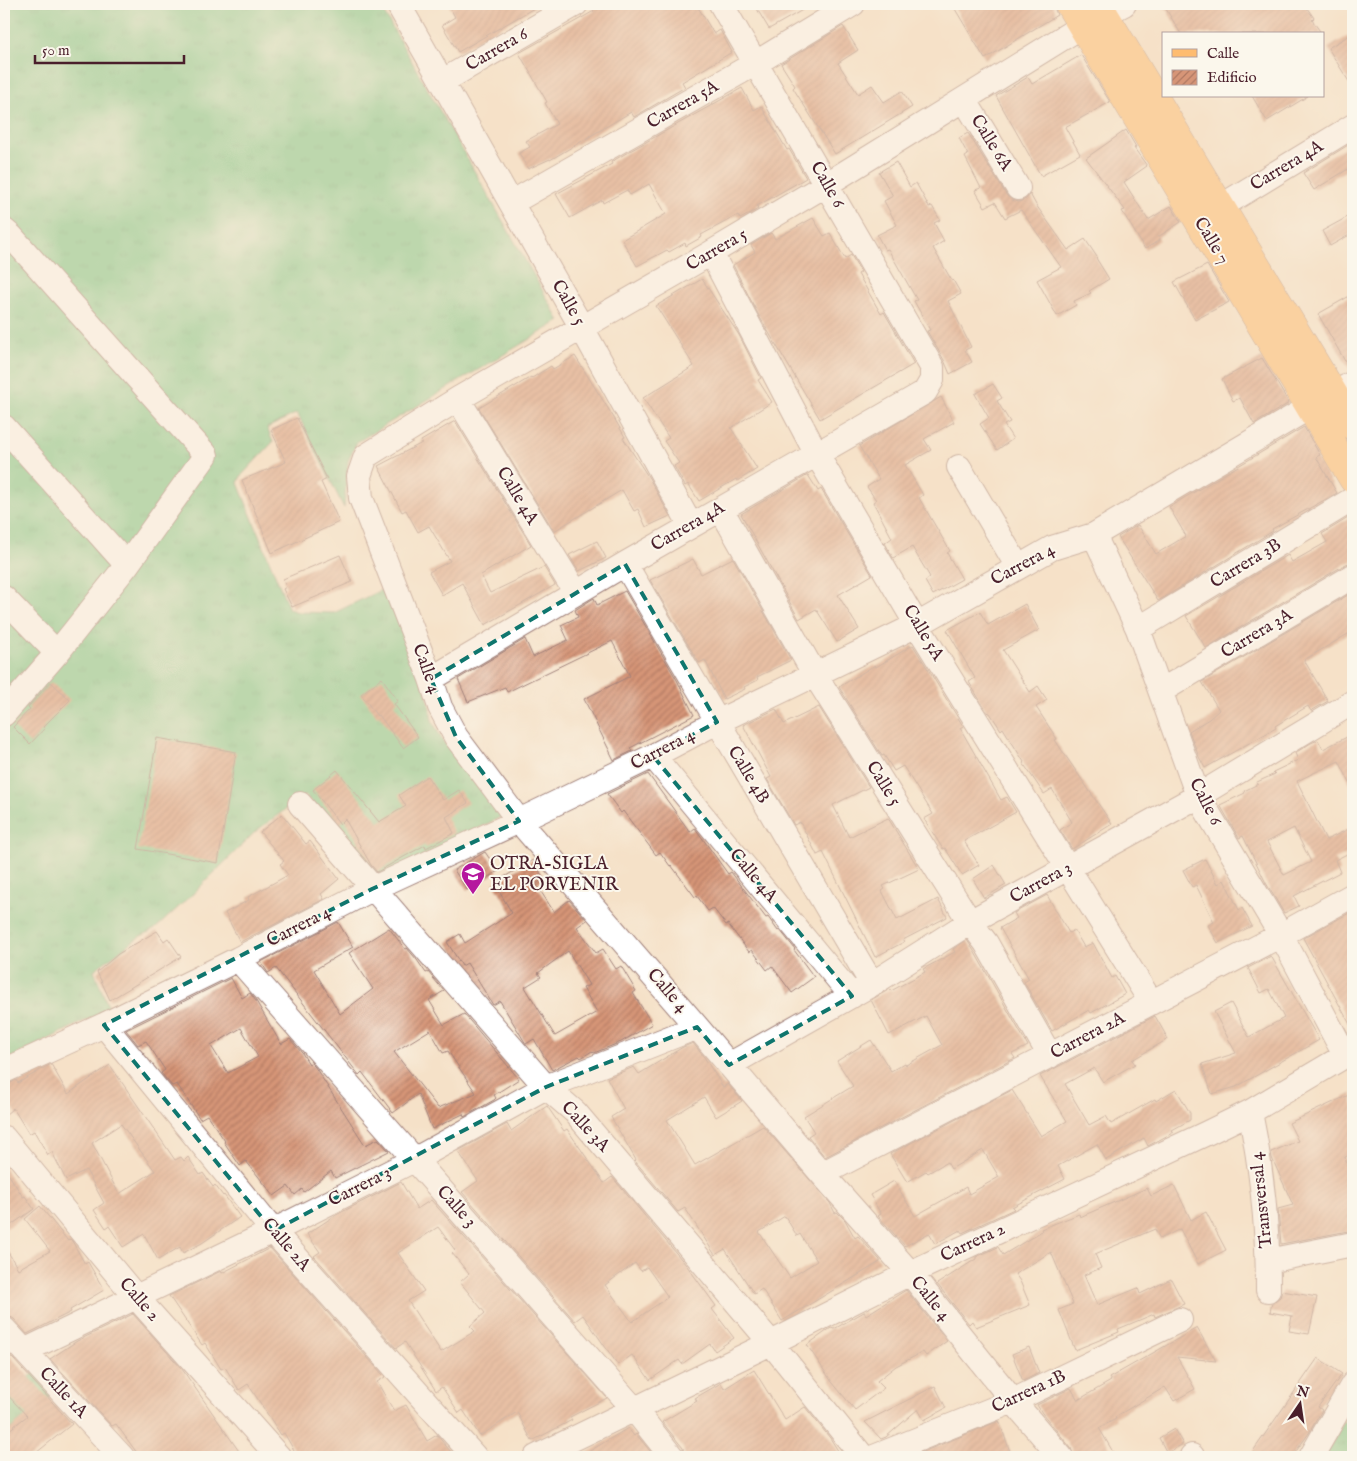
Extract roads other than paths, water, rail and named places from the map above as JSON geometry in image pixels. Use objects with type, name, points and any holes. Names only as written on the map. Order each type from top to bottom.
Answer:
[{"type":"main road","name":"Calle 7","points":[[1096,11],[1220,206],[1344,389],[1353,426]]},
{"type":"main road","name":"Calle 7","points":[[1096,11],[1310,407],[1353,479]]},
{"type":"street","name":"Calle 5","points":[[398,4],[582,328],[691,526]]},
{"type":"street","name":"Carrera 6","points":[[442,81],[576,4]]},
{"type":"street","name":"Calle 6","points":[[721,4],[932,367]]},
{"type":"street","name":"Carrera 5A","points":[[511,202],[756,63],[853,4]]},
{"type":"street","name":"Carrera 5","points":[[359,476],[366,456],[458,399],[711,254],[827,184],[964,99],[1096,11]]},
{"type":"street","name":"Calle 6A","points":[[964,99],[1018,188]]},
{"type":"street","name":"Carrera 4A","points":[[1220,206],[1353,126]]},
{"type":"street","points":[[4,714],[57,653],[127,566],[206,455],[6,236]]},
{"type":"street","name":"Calle 5A","points":[[711,254],[816,453],[917,625],[1152,1002]]},
{"type":"street","name":"Carrera 4A","points":[[431,679],[720,508],[925,392],[932,380],[932,367]]},
{"type":"street","name":"Calle 4A","points":[[458,399],[576,593]]},
{"type":"street","name":"Carrera 4","points":[[4,1071],[104,1025],[238,959],[372,889],[519,821],[917,625],[1052,548],[1094,535],[1310,407]]},
{"type":"street","points":[[4,427],[127,566]]},
{"type":"street","points":[[959,467],[1018,567]]},
{"type":"street","name":"Calle 4","points":[[359,476],[361,498],[440,707],[456,737],[519,821],[697,1026],[822,1174],[910,1273],[1013,1401],[1061,1457]]},
{"type":"street","name":"Carrera 3B","points":[[1138,630],[1353,499]]},
{"type":"street","name":"Calle 5","points":[[720,508],[815,674],[970,922],[986,943],[1050,1056]]},
{"type":"street","name":"Calle 6","points":[[1094,535],[1138,630],[1198,796],[1349,1053]]},
{"type":"street","name":"Calle 4B","points":[[625,564],[872,984]]},
{"type":"street","name":"Carrera 3A","points":[[1161,691],[1353,576]]},
{"type":"street","points":[[4,598],[57,653]]},
{"type":"street","name":"Carrera 3","points":[[729,1065],[852,996],[970,922],[1198,796],[1353,702]]},
{"type":"street","name":"Calle 4A","points":[[653,756],[852,996]]},
{"type":"street","name":"Calle 3A","points":[[300,804],[546,1087],[575,1112],[771,1343],[863,1457]]},
{"type":"street","name":"Carrera 2A","points":[[822,1174],[1281,935],[1353,895]]},
{"type":"street","name":"Calle 3","points":[[238,959],[635,1410],[672,1457]]},
{"type":"street","name":"Calle 2A","points":[[104,1025],[273,1231],[475,1457]]},
{"type":"street","name":"Carrera 3","points":[[24,1351],[273,1231],[414,1160],[546,1087],[697,1026]]},
{"type":"street","name":"Carrera 2","points":[[536,1457],[635,1410],[910,1273],[1250,1112],[1349,1053]]},
{"type":"street","name":"Transversal 4","points":[[1250,1112],[1255,1137],[1268,1262],[1268,1290]]},
{"type":"street","name":"Calle 2","points":[[4,1138],[136,1297],[279,1457]]},
{"type":"street","points":[[1268,1262],[1353,1244]]},
{"type":"street","name":"Carrera 1B","points":[[874,1457],[1013,1401],[1180,1320]]},
{"type":"street","name":"Calle 1A","points":[[4,1329],[122,1457]]},
{"type":"street","points":[[1310,1457],[1353,1384]]},
{"type":"place","name":"OTRA-SIGLA EL PORVENIR","points":[[473,895]]}]
